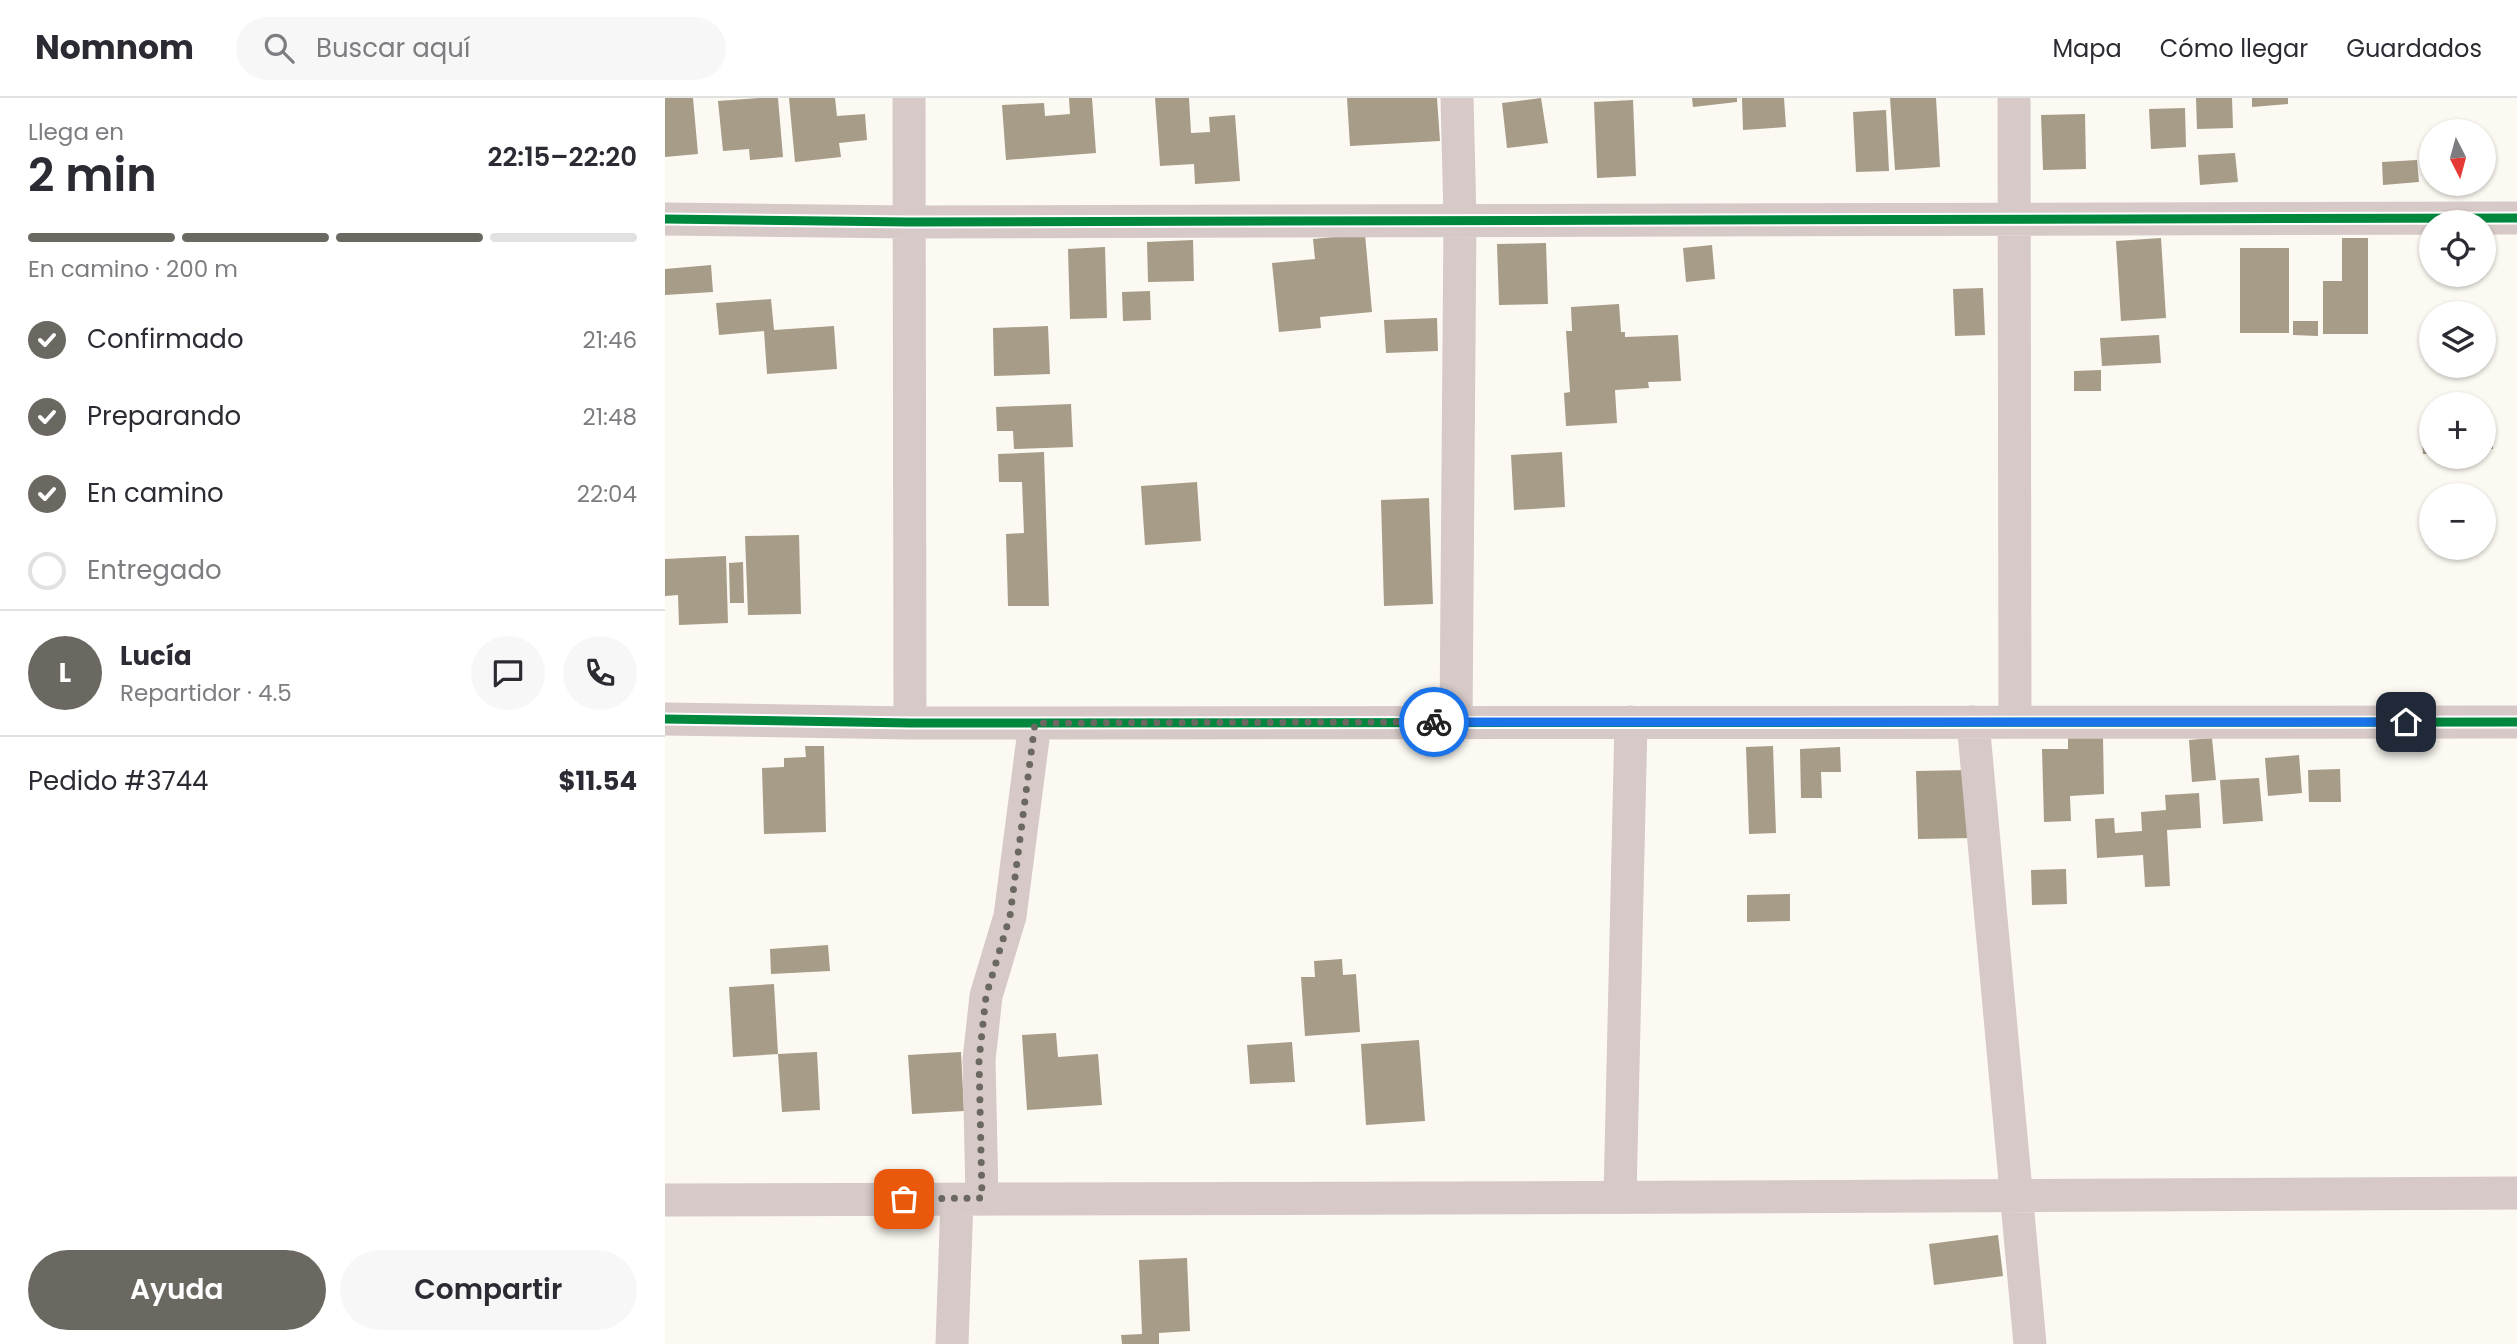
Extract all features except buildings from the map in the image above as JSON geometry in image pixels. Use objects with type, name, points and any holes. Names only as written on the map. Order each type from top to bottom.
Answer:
[{"type":"street","points":[[909,98],[910,723]]},
{"type":"street","points":[[1456,722],[1460,219],[1457,98]]},
{"type":"street","points":[[2014,98],[2015,722]]},
{"type":"street","points":[[665,219],[909,222],[2517,218]]},
{"type":"street","points":[[665,719],[910,723],[2517,722]]},
{"type":"street","points":[[1620,1197],[1631,722]]},
{"type":"street","points":[[1973,722],[2030,1344]]},
{"type":"street","points":[[952,1344],[969,1198],[986,996],[1010,916],[1035,723]]},
{"type":"street","points":[[665,1200],[2018,1197],[2517,1193]]},
{"type":"cycle path","points":[[665,219],[909,222],[2517,218]]},
{"type":"cycle path","points":[[665,719],[910,723],[2517,722]]},
{"type":"way so far","points":[[904,1199],[982,1198],[979,1060],[986,996],[1010,916],[1035,723],[1434,722]]},
{"type":"route","points":[[1434,722],[2406,722]]}]
